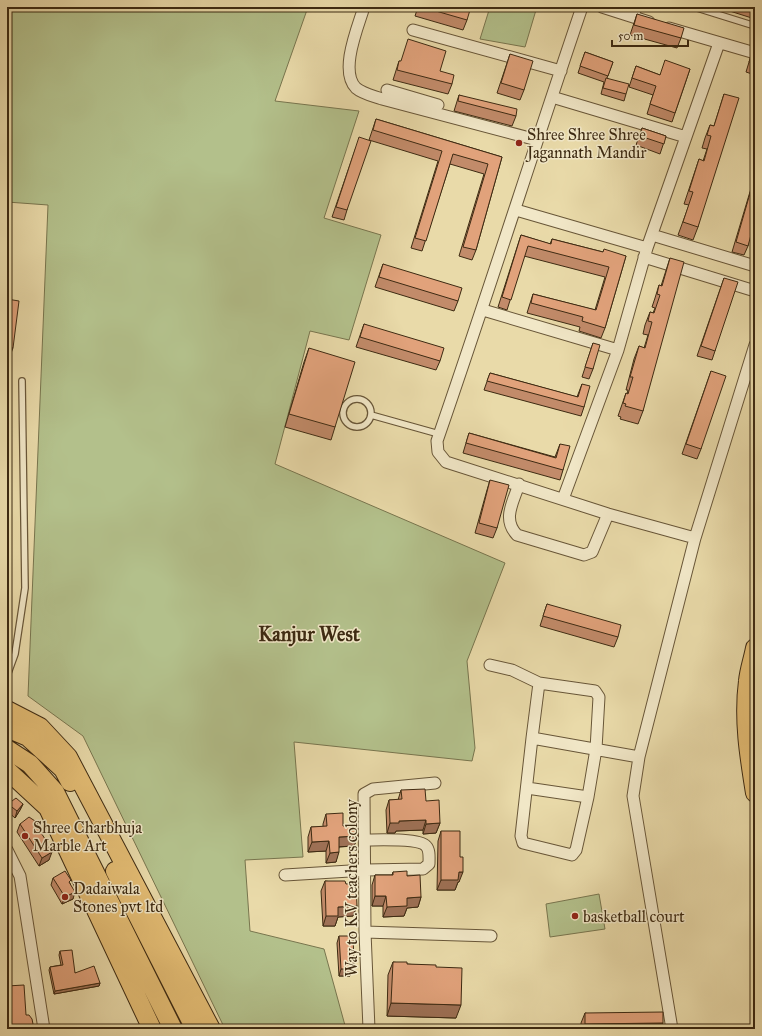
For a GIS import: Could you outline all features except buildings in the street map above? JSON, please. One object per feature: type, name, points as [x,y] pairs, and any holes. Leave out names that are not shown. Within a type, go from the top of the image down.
[{"type":"main road","points":[[755,648],[748,681],[746,716],[748,751],[755,793]]},
{"type":"main road","points":[[7,710],[40,727],[68,757],[211,1029]]},
{"type":"main road","points":[[7,728],[28,737],[63,769],[195,1029]]},
{"type":"main road","points":[[7,749],[30,764],[55,792],[173,1029]]},
{"type":"main road","points":[[7,770],[48,808],[152,1029]]},
{"type":"street","points":[[364,7],[349,60],[349,73],[352,83],[363,93],[401,99],[431,106],[537,140]]},
{"type":"street","points":[[582,7],[537,140],[483,310],[439,434],[437,441],[438,452],[446,462],[519,484],[608,514],[695,538]]},
{"type":"street","points":[[602,7],[637,12],[719,42],[755,53]]},
{"type":"street","points":[[413,30],[561,71]]},
{"type":"street","points":[[563,499],[618,350],[646,252],[719,42]]},
{"type":"street","points":[[387,90],[401,99]]},
{"type":"street","points":[[552,97],[686,137]]},
{"type":"street","points":[[516,210],[646,252],[755,291]]},
{"type":"street","points":[[652,235],[755,266]]},
{"type":"street","points":[[483,310],[618,350]]},
{"type":"street","points":[[672,1029],[633,796],[639,757],[695,538],[755,345]]},
{"type":"street","points":[[519,484],[508,520],[511,528],[517,535],[584,555],[592,552],[608,514]]},
{"type":"street","points":[[490,665],[512,670],[539,684],[595,691],[599,697],[596,749],[588,797],[576,850],[572,855],[523,843],[521,836],[539,684]]},
{"type":"street","points":[[532,738],[639,757]]},
{"type":"street","name":"Way to K.V teachers colony","points":[[369,1029],[365,932],[366,870],[364,794],[373,788],[435,784]]},
{"type":"street","points":[[527,788],[588,797]]},
{"type":"street","points":[[285,875],[366,870],[423,869],[429,864],[430,856],[428,848],[425,844],[416,841],[365,840]]},
{"type":"street","points":[[7,850],[20,876],[44,1029]]},
{"type":"street","points":[[365,932],[491,936]]},
{"type":"lane","points":[[694,7],[755,26]]},
{"type":"lane","points":[[7,676],[15,654],[25,588],[22,380]]},
{"type":"lane","points":[[360,399],[368,403],[371,415],[367,423],[362,426],[353,426],[345,420],[343,411],[347,402],[360,399]]},
{"type":"lane","points":[[371,415],[439,434]]},
{"type":"green space","points":[[7,7],[308,7],[275,101],[359,111],[324,218],[381,235],[349,340],[310,331],[275,464],[505,563],[467,661],[475,748],[472,761],[294,742],[303,857],[245,860],[250,931],[324,949],[346,1029],[225,1029],[83,736],[28,696],[48,205],[7,202]]},
{"type":"green space","points":[[490,7],[529,7],[536,10],[525,47],[480,39]]},
{"type":"green space","name":"basketball court","points":[[599,894],[605,929],[550,937],[546,904]]},
{"type":"place","name":"Shree Shree Shree Jagannath Mandir","points":[[519,143]]},
{"type":"place","name":"Shree Charbhuja Marble Art","points":[[25,836]]},
{"type":"place","name":"Dadaiwala Stones pvt ltd","points":[[65,897]]},
{"type":"place","name":"basketball court","points":[[575,916]]},
{"type":"district","name":"Kanjur West","points":[[309,634]]}]
